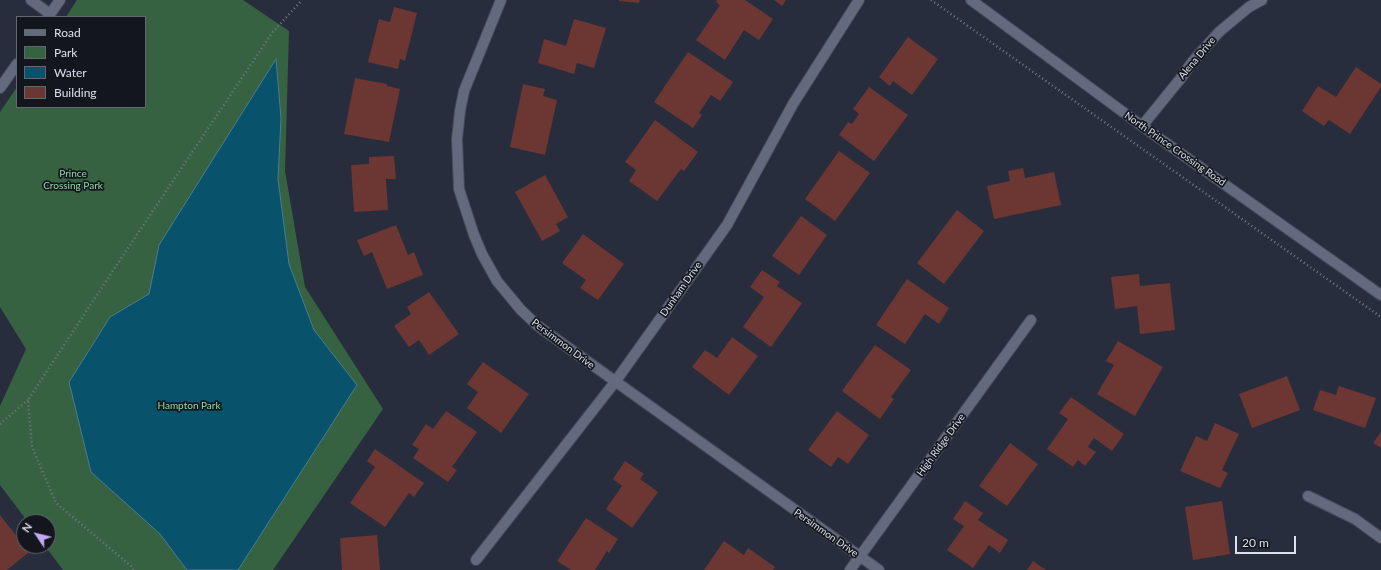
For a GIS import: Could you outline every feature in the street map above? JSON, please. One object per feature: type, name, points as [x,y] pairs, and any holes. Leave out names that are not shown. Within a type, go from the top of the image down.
[{"type":"street","points":[[30,0],[49,15],[60,0]]},
{"type":"street","name":"Persimmon Drive","points":[[501,0],[464,91],[457,138],[459,189],[474,235],[482,254],[497,280],[521,310],[538,326],[879,570]]},
{"type":"street","name":"Dunham Drive","points":[[476,560],[615,382],[727,225],[796,98],[859,0]]},
{"type":"street","name":"North Prince Crossing Road","points":[[971,0],[1142,126],[1381,295]]},
{"type":"street","name":"Alena Drive","points":[[1142,126],[1193,61],[1219,32],[1249,7],[1262,0]]},
{"type":"street","points":[[0,88],[16,65]]},
{"type":"street","name":"High Ridge Drive","points":[[850,570],[1031,320]]},
{"type":"street","points":[[1308,496],[1355,519],[1381,538]]},
{"type":"path","points":[[0,424],[28,400],[272,33],[302,0]]},
{"type":"path","points":[[931,0],[1381,317]]},
{"type":"path","points":[[28,400],[32,447],[56,503],[131,566],[133,570]]},
{"type":"green space","name":"Hampton Park","points":[[77,0],[243,0],[289,31],[285,171],[305,287],[383,409],[273,570],[63,570],[51,554],[56,554],[56,514],[22,514],[0,485],[0,406],[26,349],[0,307],[0,112],[16,88],[16,108],[146,108],[146,16],[67,16]]},
{"type":"water","name":"Hampton Park","points":[[276,59],[281,118],[278,179],[289,264],[314,330],[357,385],[238,570],[187,570],[160,534],[91,472],[69,382],[110,317],[149,294],[159,245]]},
{"type":"building","points":[[619,0],[640,0],[639,3]]},
{"type":"building","points":[[717,0],[745,0],[773,19],[759,40],[744,30],[725,60],[696,40],[720,5],[716,2]]},
{"type":"building","points":[[774,0],[786,0],[782,6]]},
{"type":"building","points":[[394,7],[417,13],[405,61],[400,59],[398,69],[368,62],[379,19],[390,22]]},
{"type":"building","points":[[574,19],[606,28],[594,68],[577,63],[574,74],[538,63],[544,39],[566,46]]},
{"type":"building","points":[[908,37],[938,59],[912,95],[893,81],[890,86],[879,77]]},
{"type":"building","points":[[688,52],[733,82],[720,101],[711,95],[699,113],[702,115],[693,128],[654,102]]},
{"type":"building","points":[[1356,67],[1381,84],[1381,87],[1350,134],[1329,120],[1324,126],[1302,111],[1318,86],[1336,97]]},
{"type":"building","points":[[355,78],[387,84],[387,86],[400,89],[389,142],[344,134]]},
{"type":"building","points":[[523,84],[545,89],[543,96],[557,100],[545,155],[510,147]]},
{"type":"building","points":[[869,87],[908,115],[874,161],[839,135],[848,122],[852,124],[859,114],[853,109]]},
{"type":"building","points":[[655,120],[698,152],[684,171],[681,169],[657,201],[629,181],[636,170],[625,162]]},
{"type":"building","points":[[839,151],[870,173],[835,221],[805,199]]},
{"type":"building","points":[[394,156],[396,179],[386,179],[388,210],[354,212],[351,165],[369,164],[369,157]]},
{"type":"building","points":[[1023,168],[1025,178],[1054,172],[1061,205],[994,219],[987,186],[1010,181],[1008,171]]},
{"type":"building","points":[[545,175],[568,217],[556,224],[560,231],[542,241],[515,192]]},
{"type":"building","points":[[957,210],[984,231],[944,284],[917,263]]},
{"type":"building","points":[[801,216],[827,235],[799,275],[772,256]]},
{"type":"building","points":[[396,225],[408,255],[414,252],[423,275],[387,289],[372,252],[364,256],[357,240]]},
{"type":"building","points":[[583,234],[624,264],[598,300],[580,288],[586,280],[562,263]]},
{"type":"building","points":[[762,270],[780,282],[777,286],[802,303],[771,347],[743,327],[764,297],[750,287]]},
{"type":"building","points":[[1139,274],[1140,286],[1170,283],[1175,330],[1140,334],[1137,306],[1115,309],[1111,277]]},
{"type":"building","points":[[907,279],[949,308],[939,324],[925,314],[905,344],[876,325]]},
{"type":"building","points":[[429,292],[459,334],[429,355],[419,340],[409,347],[394,326],[411,314],[407,307]]},
{"type":"building","points":[[732,337],[758,356],[729,395],[692,367],[705,350],[717,358]]},
{"type":"building","points":[[1118,341],[1163,367],[1135,416],[1097,394],[1114,365],[1106,361]]},
{"type":"building","points":[[875,345],[911,370],[891,397],[894,399],[880,419],[842,391]]},
{"type":"building","points":[[483,362],[529,394],[501,433],[467,408],[478,392],[467,384]]},
{"type":"building","points":[[1287,376],[1300,410],[1252,428],[1239,394]]},
{"type":"building","points":[[1339,386],[1376,398],[1365,428],[1313,410],[1320,390],[1336,395]]},
{"type":"building","points":[[1071,397],[1124,434],[1112,451],[1094,438],[1088,447],[1096,452],[1085,466],[1078,460],[1073,467],[1047,449],[1068,419],[1059,413]]},
{"type":"building","points":[[446,411],[477,432],[452,467],[457,470],[448,482],[413,458],[419,449],[412,445],[426,424],[433,429]]},
{"type":"building","points":[[837,411],[869,435],[848,464],[838,457],[831,467],[808,450]]},
{"type":"building","points":[[1215,423],[1239,434],[1222,470],[1228,473],[1220,488],[1180,471],[1196,436],[1207,441]]},
{"type":"building","points":[[1381,432],[1381,448],[1373,443]]},
{"type":"building","points":[[1010,443],[1038,464],[1007,506],[979,486]]},
{"type":"building","points":[[375,449],[424,483],[414,497],[409,493],[385,527],[350,503],[375,467],[367,461]]},
{"type":"building","points":[[625,461],[644,474],[640,479],[658,492],[632,528],[606,509],[622,486],[613,479]]},
{"type":"building","points":[[965,501],[983,513],[978,520],[1008,540],[1000,553],[989,545],[973,568],[947,550],[964,526],[953,519]]},
{"type":"building","points":[[1222,501],[1230,554],[1193,560],[1185,507]]},
{"type":"building","points":[[0,515],[16,535],[16,554],[27,554],[7,570],[0,570]]},
{"type":"building","points":[[586,518],[618,539],[609,553],[607,551],[595,570],[571,570],[557,561]]},
{"type":"building","points":[[377,535],[380,570],[342,570],[340,538]]},
{"type":"building","points":[[724,541],[744,555],[748,548],[775,567],[773,570],[704,570]]},
{"type":"building","points":[[1033,561],[1046,570],[1027,570]]},
{"type":"park label","name":"Prince Crossing Park","points":[[73,180]]}]
